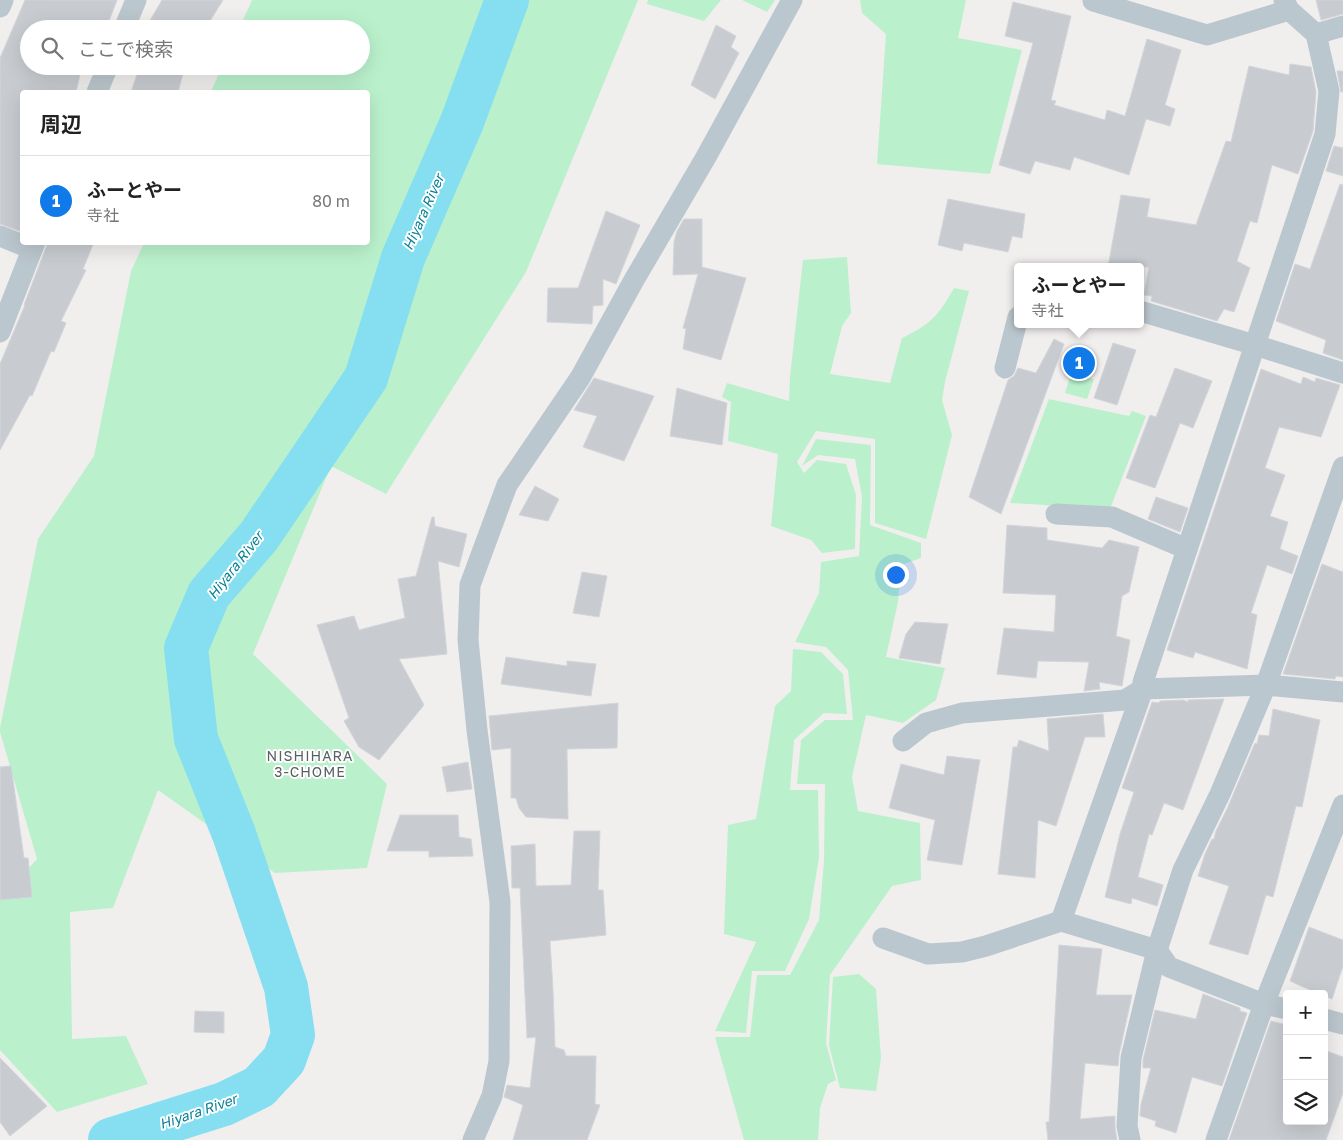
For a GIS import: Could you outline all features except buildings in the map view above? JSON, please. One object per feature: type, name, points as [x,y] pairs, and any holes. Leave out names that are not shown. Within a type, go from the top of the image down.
[{"type":"street","points":[[0,7],[3,0]]},
{"type":"street","points":[[128,20],[136,0]]},
{"type":"street","points":[[473,1140],[492,1096],[499,1061],[500,902],[477,730],[468,640],[470,585],[507,485],[580,378],[634,280],[706,157],[792,0]]},
{"type":"street","points":[[1061,921],[1143,690],[1144,682],[1325,134],[1329,91],[1316,34],[1287,5],[1207,35],[1093,1]]},
{"type":"street","points":[[1316,34],[1343,26]]},
{"type":"street","points":[[98,90],[104,75]]},
{"type":"street","points":[[0,236],[20,242]]},
{"type":"street","points":[[0,332],[34,246]]},
{"type":"street","points":[[1144,312],[1343,373]]},
{"type":"street","points":[[1005,368],[1015,328]]},
{"type":"street","points":[[1130,1140],[1127,1126],[1131,1058],[1157,950],[1183,870],[1220,794],[1266,685],[1343,467]]},
{"type":"street","points":[[1056,514],[1112,517],[1188,549]]},
{"type":"street","points":[[903,741],[926,723],[962,713],[1124,700],[1143,690],[1266,685],[1343,692]]},
{"type":"street","points":[[1216,1140],[1264,1004],[1343,805]]},
{"type":"street","points":[[883,938],[928,954],[962,952],[1061,921],[1157,950],[1170,967],[1264,1004],[1283,1009]]},
{"type":"street","points":[[1328,1020],[1343,1024]]},
{"type":"green space","points":[[252,0],[638,0],[526,272],[386,494],[331,466],[253,654],[387,784],[367,868],[275,873],[158,790],[113,908],[70,912],[72,1039],[126,1036],[148,1084],[57,1112],[0,1050],[0,900],[37,859],[0,728],[38,539],[94,456],[131,271],[143,245],[370,245],[370,90],[212,90],[218,75],[370,75],[370,20],[243,20]]},
{"type":"green space","points":[[648,0],[721,0],[704,21],[647,4]]},
{"type":"green space","points":[[742,0],[775,0],[767,12]]},
{"type":"green space","points":[[860,0],[966,0],[958,38],[1022,50],[990,174],[877,164],[886,34],[862,13]]},
{"type":"green space","points":[[847,257],[851,313],[842,326],[830,374],[890,383],[902,338],[933,318],[954,288],[969,291],[945,382],[942,400],[952,435],[926,539],[875,523],[875,439],[816,431],[797,462],[804,473],[817,460],[846,464],[856,495],[855,549],[822,553],[811,540],[771,526],[778,454],[728,441],[731,402],[722,397],[727,383],[789,401],[803,260]]},
{"type":"green space","points":[[1071,374],[1094,379],[1087,399],[1065,393]]},
{"type":"green space","points":[[1049,399],[1129,416],[1132,411],[1146,416],[1110,509],[1010,503]]},
{"type":"green space","points":[[816,439],[871,445],[870,525],[921,543],[921,558],[901,565],[898,602],[886,657],[945,668],[936,700],[903,723],[866,715],[852,777],[858,811],[920,823],[921,880],[892,886],[830,975],[826,1043],[836,1080],[828,1084],[820,1108],[818,1140],[744,1140],[715,1037],[750,1037],[757,975],[790,975],[819,920],[824,861],[825,784],[797,784],[801,740],[825,720],[853,720],[848,670],[826,647],[795,642],[819,593],[821,562],[859,556],[862,497],[855,459],[818,455],[802,466]]},
{"type":"green space","points":[[793,649],[821,652],[843,674],[847,714],[824,713],[794,740],[790,790],[818,790],[819,857],[809,919],[785,971],[752,971],[746,1033],[715,1031],[756,942],[724,934],[728,825],[756,819],[775,706],[791,691]]},
{"type":"green space","points":[[859,974],[876,989],[881,1058],[876,1091],[840,1088],[829,1045],[833,977]]},
{"type":"waterway","name":"Hiyara River","points":[[110,1140],[224,1104],[259,1087],[284,1060],[293,1035],[286,987],[234,834],[196,739],[186,648],[209,594],[259,536],[366,378],[403,258],[462,122],[507,0]]},
{"type":"place","name":"ふーとやー","points":[[1079,363]]},
{"type":"district","name":"NISHIHARA 3-CHOME","points":[[310,764]]}]
